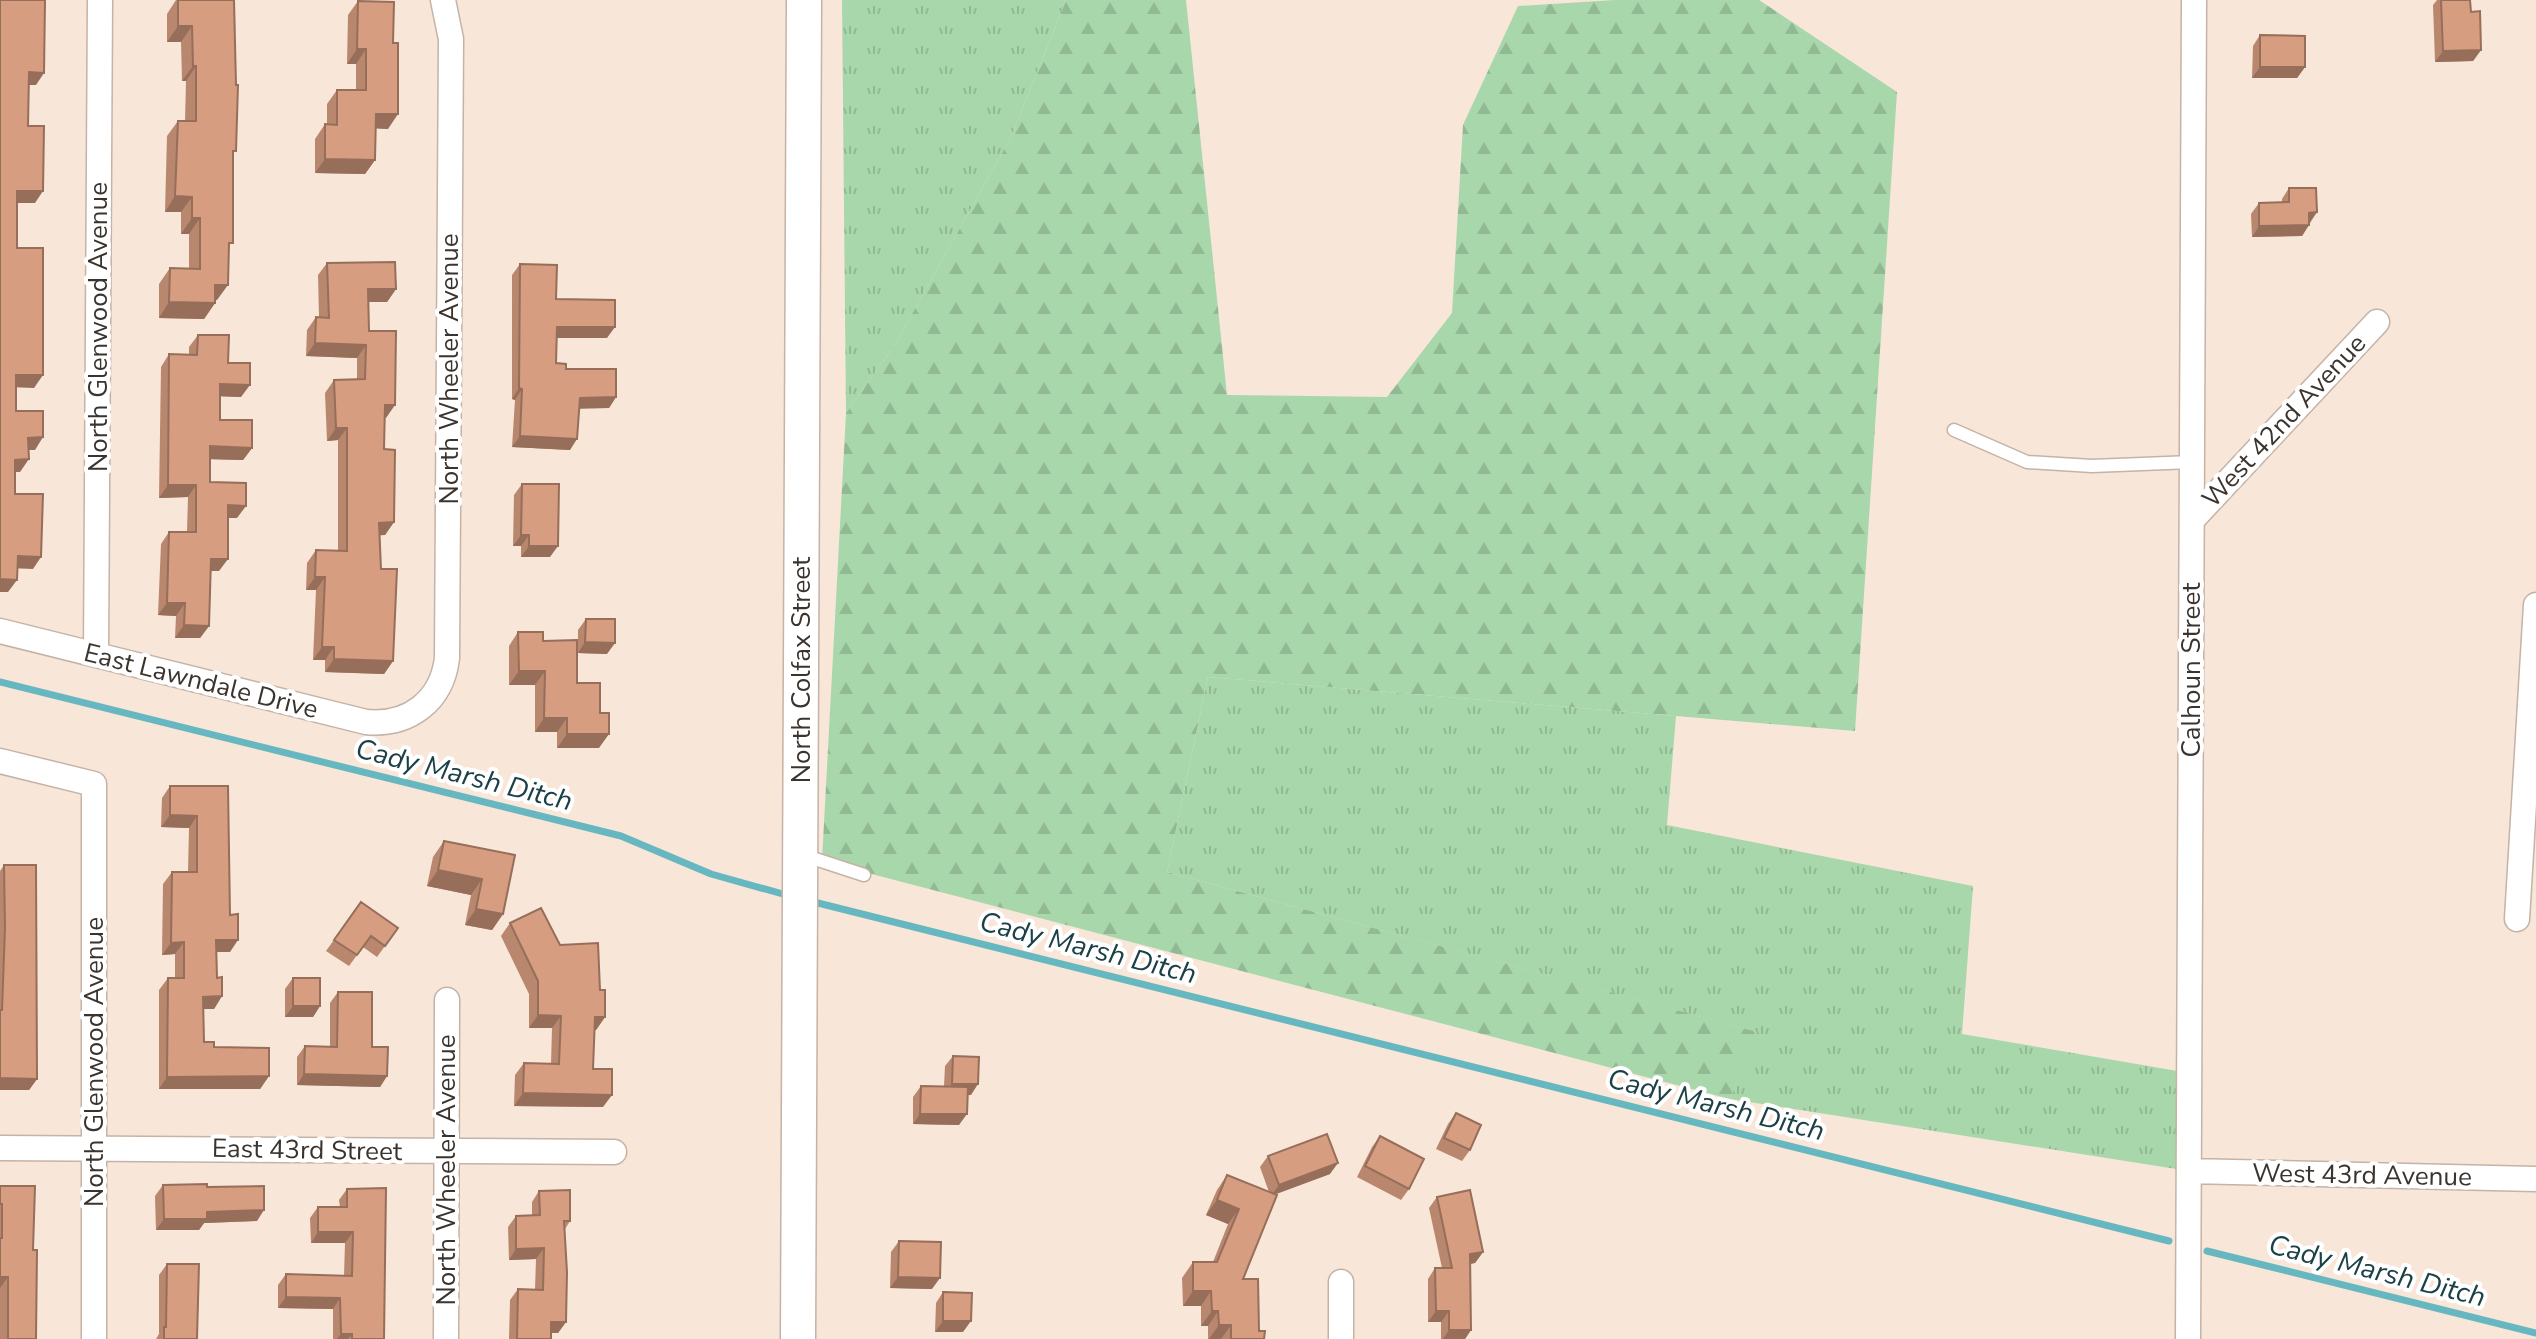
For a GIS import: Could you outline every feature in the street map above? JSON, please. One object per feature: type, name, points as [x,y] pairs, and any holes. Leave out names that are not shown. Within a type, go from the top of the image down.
[{"type":"street","name":"North Glenwood Avenue","points":[[96,655],[100,0]]},
{"type":"street","name":"North Wheeler Avenue","points":[[402,719],[416,713],[434,695],[441,684],[447,658],[451,39],[443,0]]},
{"type":"street","name":"North Colfax Street","points":[[798,1339],[800,935],[808,846],[804,0]]},
{"type":"street","name":"Calhoun Street","points":[[2188,1339],[2194,0]]},
{"type":"street","name":"West 42nd Avenue","points":[[2192,520],[2377,322]]},
{"type":"street","points":[[2517,919],[2536,605]]},
{"type":"street","name":"East Lawndale Drive","points":[[0,631],[366,722],[402,719]]},
{"type":"street","name":"North Glenwood Avenue","points":[[0,761],[94,784],[94,1339]]},
{"type":"street","name":"North Wheeler Avenue","points":[[446,1339],[447,1000]]},
{"type":"street","name":"East 43rd Street","points":[[0,1148],[614,1152]]},
{"type":"street","name":"West 43rd Avenue","points":[[2189,1171],[2536,1179]]},
{"type":"street","points":[[1341,1282],[1341,1339]]},
{"type":"lane","points":[[1954,430],[2027,462],[2092,466],[2192,462]]},
{"type":"lane","points":[[808,846],[864,875]]},
{"type":"green space","points":[[842,0],[1066,0],[1011,137],[894,346],[846,413]]},
{"type":"green space","points":[[1066,0],[1186,0],[1227,395],[1387,397],[1452,313],[1463,125],[1518,6],[1615,0],[1759,0],[1897,92],[1855,731],[1208,677],[1167,872],[1757,1032],[1730,1099],[822,861],[846,413],[894,346],[1011,137]]},
{"type":"green space","points":[[1208,677],[1676,716],[1667,825],[1973,886],[1962,1034],[2189,1073],[2189,1171],[1730,1099],[1756,1032],[1167,872]]},
{"type":"building","points":[[0,0],[45,0],[44,73],[29,72],[28,126],[44,126],[43,191],[17,191],[17,248],[43,248],[43,375],[16,375],[16,411],[43,411],[43,437],[28,438],[29,459],[15,460],[15,494],[43,494],[41,557],[18,556],[17,580],[0,579]]},
{"type":"building","points":[[178,0],[234,0],[238,85],[236,151],[233,151],[233,243],[229,243],[228,285],[215,285],[215,303],[169,302],[170,268],[200,269],[200,218],[192,218],[192,197],[175,196],[178,121],[196,121],[192,26],[178,26]]},
{"type":"building","points":[[2441,0],[2470,0],[2471,12],[2480,11],[2481,50],[2443,51]]},
{"type":"building","points":[[358,1],[394,2],[393,43],[398,43],[398,114],[376,114],[375,160],[325,159],[325,124],[337,125],[337,90],[366,90],[366,49],[357,49]]},
{"type":"building","points":[[2260,35],[2305,36],[2305,67],[2260,67]]},
{"type":"building","points":[[2289,188],[2316,188],[2317,212],[2309,213],[2309,225],[2259,226],[2259,203],[2289,202]]},
{"type":"building","points":[[395,262],[396,289],[368,289],[369,331],[396,331],[395,405],[385,405],[384,449],[395,450],[394,522],[379,523],[381,569],[397,569],[393,661],[334,659],[334,647],[322,647],[325,577],[315,577],[316,550],[347,551],[347,428],[336,428],[334,380],[365,379],[366,345],[315,343],[316,317],[329,318],[327,263]]},
{"type":"building","points":[[520,264],[557,265],[556,299],[615,300],[615,327],[557,327],[556,363],[566,364],[566,369],[616,369],[616,397],[580,398],[577,439],[520,436]]},
{"type":"building","points":[[198,335],[229,335],[228,363],[250,363],[250,385],[220,384],[220,420],[252,420],[252,448],[210,446],[210,482],[246,483],[246,506],[228,505],[228,559],[211,559],[209,626],[184,625],[185,603],[167,603],[169,532],[196,532],[196,485],[168,485],[169,354],[197,355]]},
{"type":"building","points":[[522,484],[559,484],[558,546],[529,546],[529,535],[521,535]]},
{"type":"building","points":[[586,619],[615,619],[615,643],[585,642]]},
{"type":"building","points":[[518,632],[543,632],[543,641],[577,640],[577,683],[600,683],[600,713],[609,713],[609,734],[567,734],[567,718],[544,718],[545,671],[519,671]]},
{"type":"building","points":[[170,786],[228,786],[230,915],[238,914],[238,940],[216,940],[217,978],[222,977],[222,996],[203,997],[204,1042],[214,1042],[214,1047],[269,1048],[269,1076],[167,1077],[168,978],[184,978],[184,942],[171,943],[172,872],[197,872],[197,816],[170,815]]},
{"type":"building","points":[[444,841],[515,855],[503,914],[476,909],[482,879],[438,870]]},
{"type":"building","points":[[4,865],[36,865],[37,1079],[0,1078]]},
{"type":"building","points":[[361,902],[398,928],[385,946],[371,936],[357,955],[334,940]]},
{"type":"building","points":[[541,908],[560,945],[598,943],[600,990],[605,990],[605,1017],[595,1017],[593,1069],[612,1069],[612,1095],[523,1093],[524,1063],[559,1064],[561,1016],[538,1015],[538,981],[510,923]]},
{"type":"building","points":[[293,978],[320,978],[320,1006],[293,1006]]},
{"type":"building","points":[[338,992],[372,992],[372,1047],[388,1047],[387,1076],[304,1074],[305,1046],[337,1047]]},
{"type":"building","points":[[953,1056],[979,1057],[978,1084],[952,1084]]},
{"type":"building","points":[[921,1086],[968,1087],[967,1114],[920,1114]]},
{"type":"building","points":[[1456,1113],[1481,1125],[1470,1150],[1444,1138]]},
{"type":"building","points":[[1327,1134],[1338,1163],[1279,1185],[1268,1156]]},
{"type":"building","points":[[1380,1136],[1424,1159],[1409,1189],[1365,1166]]},
{"type":"building","points":[[1227,1175],[1277,1195],[1243,1279],[1258,1279],[1259,1331],[1265,1331],[1264,1339],[1231,1339],[1231,1325],[1219,1325],[1218,1311],[1212,1311],[1211,1291],[1193,1291],[1193,1262],[1217,1262],[1239,1209],[1217,1200]]},
{"type":"building","points":[[207,1184],[207,1187],[264,1186],[264,1210],[207,1212],[207,1219],[164,1219],[163,1185]]},
{"type":"building","points":[[0,1186],[35,1186],[33,1250],[37,1250],[36,1339],[8,1339],[8,1277],[0,1277]]},
{"type":"building","points":[[386,1188],[384,1339],[352,1339],[352,1334],[341,1334],[340,1298],[286,1297],[286,1274],[352,1276],[353,1232],[318,1232],[318,1207],[347,1207],[347,1189]]},
{"type":"building","points":[[570,1190],[570,1221],[564,1221],[566,1322],[551,1322],[551,1339],[517,1339],[518,1289],[543,1290],[544,1248],[516,1249],[516,1216],[540,1215],[539,1191]]},
{"type":"building","points":[[1470,1190],[1483,1252],[1470,1254],[1471,1330],[1449,1330],[1449,1311],[1436,1311],[1435,1268],[1452,1268],[1437,1197]]},
{"type":"building","points":[[899,1241],[941,1242],[940,1278],[898,1277]]},
{"type":"building","points":[[167,1264],[199,1264],[197,1339],[164,1339]]},
{"type":"building","points":[[943,1292],[972,1293],[971,1321],[943,1321]]},
{"type":"waterway","name":"Cady Marsh Ditch","points":[[0,682],[621,836],[711,874],[790,896]]},
{"type":"waterway","name":"Cady Marsh Ditch","points":[[810,901],[2169,1241]]},
{"type":"waterway","name":"Cady Marsh Ditch","points":[[2207,1251],[2536,1333]]}]
